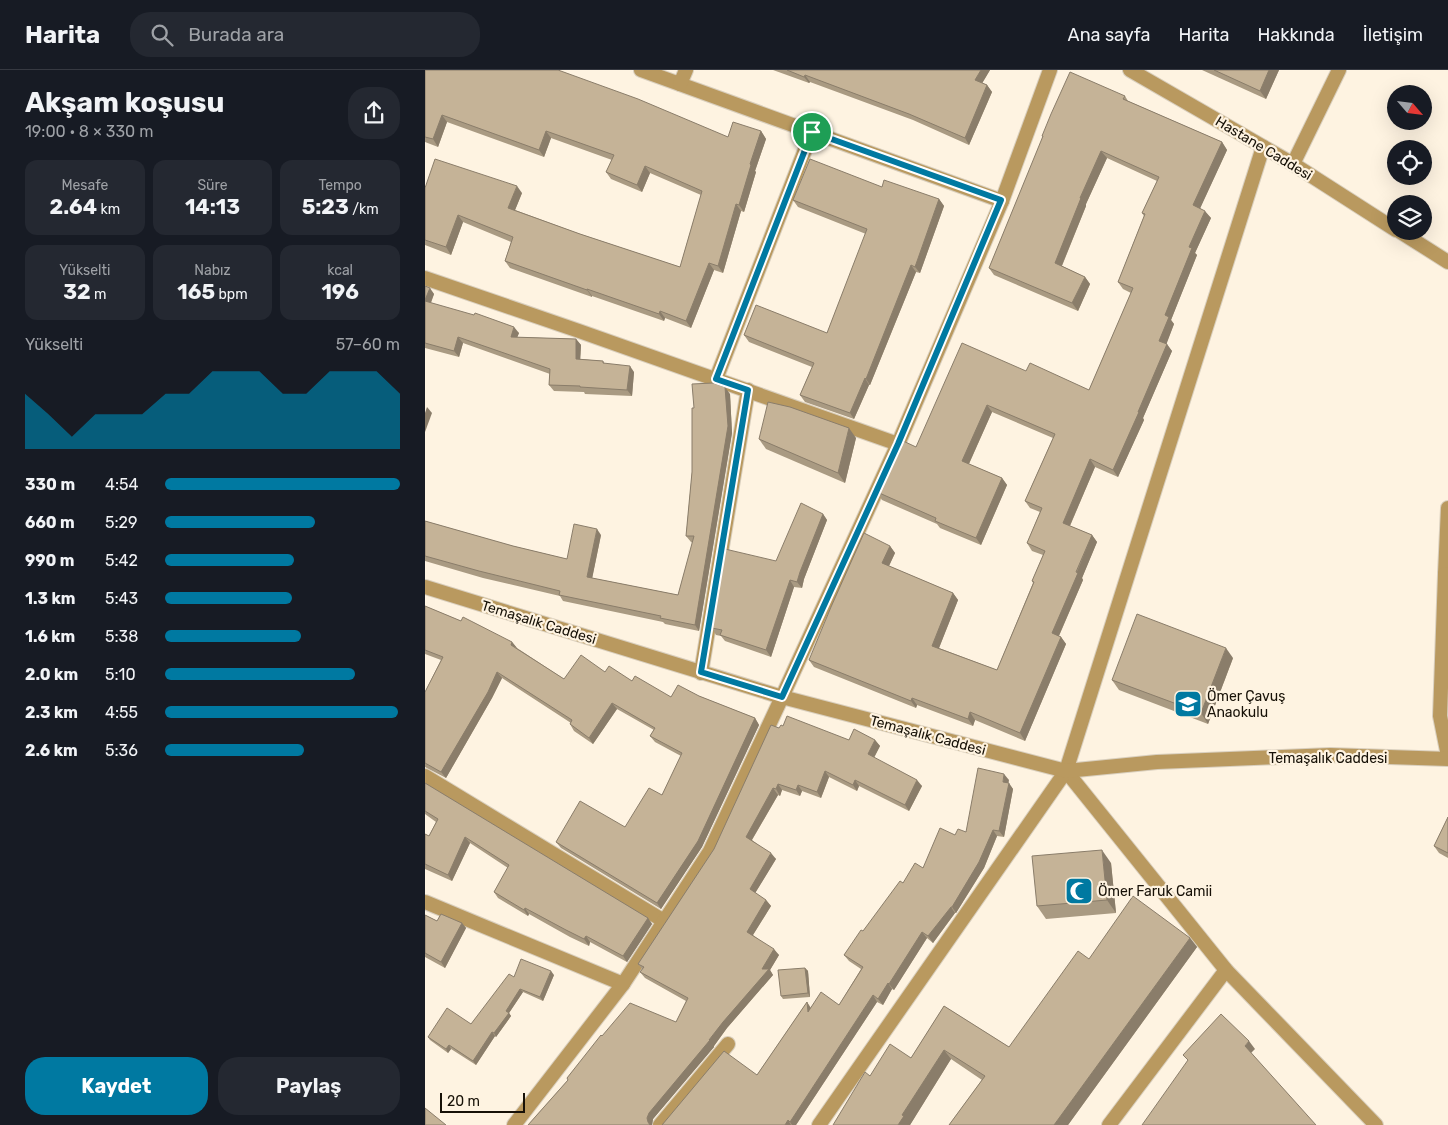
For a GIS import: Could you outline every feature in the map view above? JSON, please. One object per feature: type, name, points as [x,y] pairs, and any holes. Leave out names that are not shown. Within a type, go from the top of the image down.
[{"type":"street","points":[[641,70],[1001,200]]},
{"type":"street","points":[[680,84],[686,70]]},
{"type":"street","points":[[515,1125],[623,984],[710,851],[898,444],[1001,200],[1050,70]]},
{"type":"street","name":"Hastane Caddesi","points":[[1130,70],[1293,164],[1387,224]]},
{"type":"street","points":[[1293,164],[1339,70]]},
{"type":"street","points":[[716,379],[812,132]]},
{"type":"street","points":[[819,1125],[1066,771],[1263,147]]},
{"type":"street","name":"Hastane Caddesi","points":[[1413,240],[1448,262]]},
{"type":"street","points":[[425,278],[898,444]]},
{"type":"street","points":[[701,672],[748,390]]},
{"type":"street","points":[[1448,508],[1440,716],[1448,758]]},
{"type":"street","name":"Temaşalık Caddesi","points":[[425,587],[782,697],[1066,771],[1157,762],[1330,755],[1448,758]]},
{"type":"street","points":[[1066,771],[1226,970],[1375,1125]]},
{"type":"street","points":[[425,776],[664,921]]},
{"type":"street","points":[[425,902],[623,984]]},
{"type":"street","points":[[1109,1125],[1226,970]]},
{"type":"street","points":[[660,1125],[728,1044]]},
{"type":"building","points":[[425,70],[558,70],[638,99],[728,137],[733,122],[761,131],[739,205],[736,204],[718,266],[709,263],[686,321],[660,311],[659,314],[505,261],[513,237],[458,215],[446,247],[425,240],[425,188],[435,159],[517,186],[508,208],[680,267],[702,191],[645,166],[637,185],[606,172],[614,155],[546,131],[539,150],[442,115],[433,139],[425,137]]},
{"type":"building","points":[[787,70],[981,70],[975,80],[987,85],[965,138],[909,114]]},
{"type":"building","points":[[1214,70],[1269,70],[1260,91]]},
{"type":"building","points":[[1070,72],[1125,96],[1123,99],[1222,142],[1193,205],[1205,211],[1189,247],[1192,248],[1165,315],[1169,317],[1159,341],[1167,344],[1139,412],[1113,470],[1090,459],[1063,523],[1092,535],[1052,633],[1061,637],[1020,733],[970,712],[968,719],[912,698],[911,701],[809,660],[864,533],[890,546],[882,563],[953,593],[932,646],[997,670],[1045,551],[1027,543],[1042,508],[1025,501],[1055,434],[987,405],[962,461],[1002,478],[976,538],[935,521],[936,518],[877,492],[901,440],[916,447],[962,343],[1026,371],[1030,363],[1089,390],[1133,288],[1118,282],[1145,214],[1142,213],[1159,177],[1101,151],[1080,198],[1055,263],[1085,277],[1072,303],[989,268],[1051,114]]},
{"type":"building","points":[[810,159],[882,187],[884,180],[939,199],[915,267],[911,265],[866,379],[850,413],[800,395],[814,363],[744,335],[756,305],[827,333],[867,229],[793,200]]},
{"type":"building","points":[[425,286],[430,288],[425,300]]},
{"type":"building","points":[[425,301],[474,315],[475,313],[514,327],[511,337],[576,339],[576,359],[630,366],[627,390],[549,385],[550,369],[458,337],[454,351],[425,343]]},
{"type":"building","points":[[713,383],[725,387],[728,426],[695,625],[559,595],[560,591],[425,556],[425,521],[567,559],[574,524],[597,529],[587,577],[678,595],[694,536],[686,536],[692,472],[692,408],[694,408],[692,384]]},
{"type":"building","points":[[768,402],[790,407],[849,428],[838,473],[759,439]]},
{"type":"building","points":[[801,503],[823,514],[797,582],[790,580],[766,650],[720,635],[722,630],[712,628],[725,549],[776,561]]},
{"type":"building","points":[[425,606],[461,621],[463,617],[512,642],[511,645],[564,679],[581,655],[605,672],[609,666],[632,681],[635,676],[671,697],[678,685],[699,696],[755,718],[698,841],[657,903],[556,842],[580,801],[625,827],[649,788],[662,795],[682,753],[650,736],[655,728],[612,703],[589,738],[570,724],[572,720],[497,672],[488,692],[441,772],[425,763],[425,692],[443,657],[425,650]]},
{"type":"building","points":[[1137,614],[1226,648],[1201,713],[1112,680]]},
{"type":"building","points":[[787,716],[849,740],[854,729],[875,740],[868,754],[917,780],[905,805],[855,780],[853,785],[825,771],[817,792],[798,785],[796,790],[778,784],[776,789],[773,788],[746,837],[771,853],[750,889],[766,900],[747,932],[774,949],[762,969],[769,969],[649,1113],[647,1118],[650,1125],[528,1125],[568,1080],[567,1078],[601,1035],[630,1003],[676,1022],[688,998],[640,972],[644,967],[638,964],[714,849],[771,725],[779,728],[781,725],[783,726]]},
{"type":"building","points":[[978,768],[1004,774],[1003,782],[1009,783],[999,831],[993,830],[979,862],[952,907],[928,936],[922,932],[878,999],[873,995],[790,1122],[788,1120],[785,1125],[662,1125],[724,1051],[757,1075],[807,1002],[808,1012],[821,992],[839,1005],[863,967],[844,955],[861,930],[863,931],[900,881],[903,883],[915,863],[923,868],[940,828],[955,835],[958,829],[966,832]]},
{"type":"building","points":[[425,783],[648,918],[623,956],[586,936],[584,939],[525,908],[524,910],[494,892],[509,865],[465,837],[448,875],[425,864],[425,834],[429,836],[438,819],[425,811]]},
{"type":"building","points":[[1448,817],[1448,853],[1434,846]]},
{"type":"building","name":"Ömer Faruk Camii","points":[[1102,850],[1107,900],[1037,906],[1032,856]]},
{"type":"building","points":[[1133,896],[1190,938],[1054,1125],[949,1125],[985,1076],[944,1050],[902,1115],[904,1116],[898,1125],[833,1125],[865,1072],[870,1076],[890,1044],[911,1058],[944,1006],[1009,1047],[1078,951],[1089,959]]},
{"type":"building","points":[[441,914],[462,923],[441,962],[425,953],[425,915],[437,921]]},
{"type":"building","points":[[521,959],[551,971],[540,997],[520,989],[506,1011],[509,1013],[494,1033],[492,1032],[473,1061],[449,1045],[446,1049],[428,1037],[447,1008],[471,1024],[509,974],[514,977]]},
{"type":"building","points":[[805,968],[808,993],[781,996],[778,970]]},
{"type":"building","points":[[1221,1014],[1249,1041],[1245,1046],[1316,1125],[1142,1125],[1188,1060],[1183,1055]]},
{"type":"building","points":[[425,1108],[446,1125],[425,1125]]},
{"type":"place","name":"Ömer Çavuş Anaokulu","points":[[1188,704]]},
{"type":"place","name":"Ömer Faruk Camii","points":[[1079,891]]},
{"type":"route","points":[[812,132],[1001,200],[898,444],[782,697],[701,672],[748,390],[716,379],[812,132]]}]
